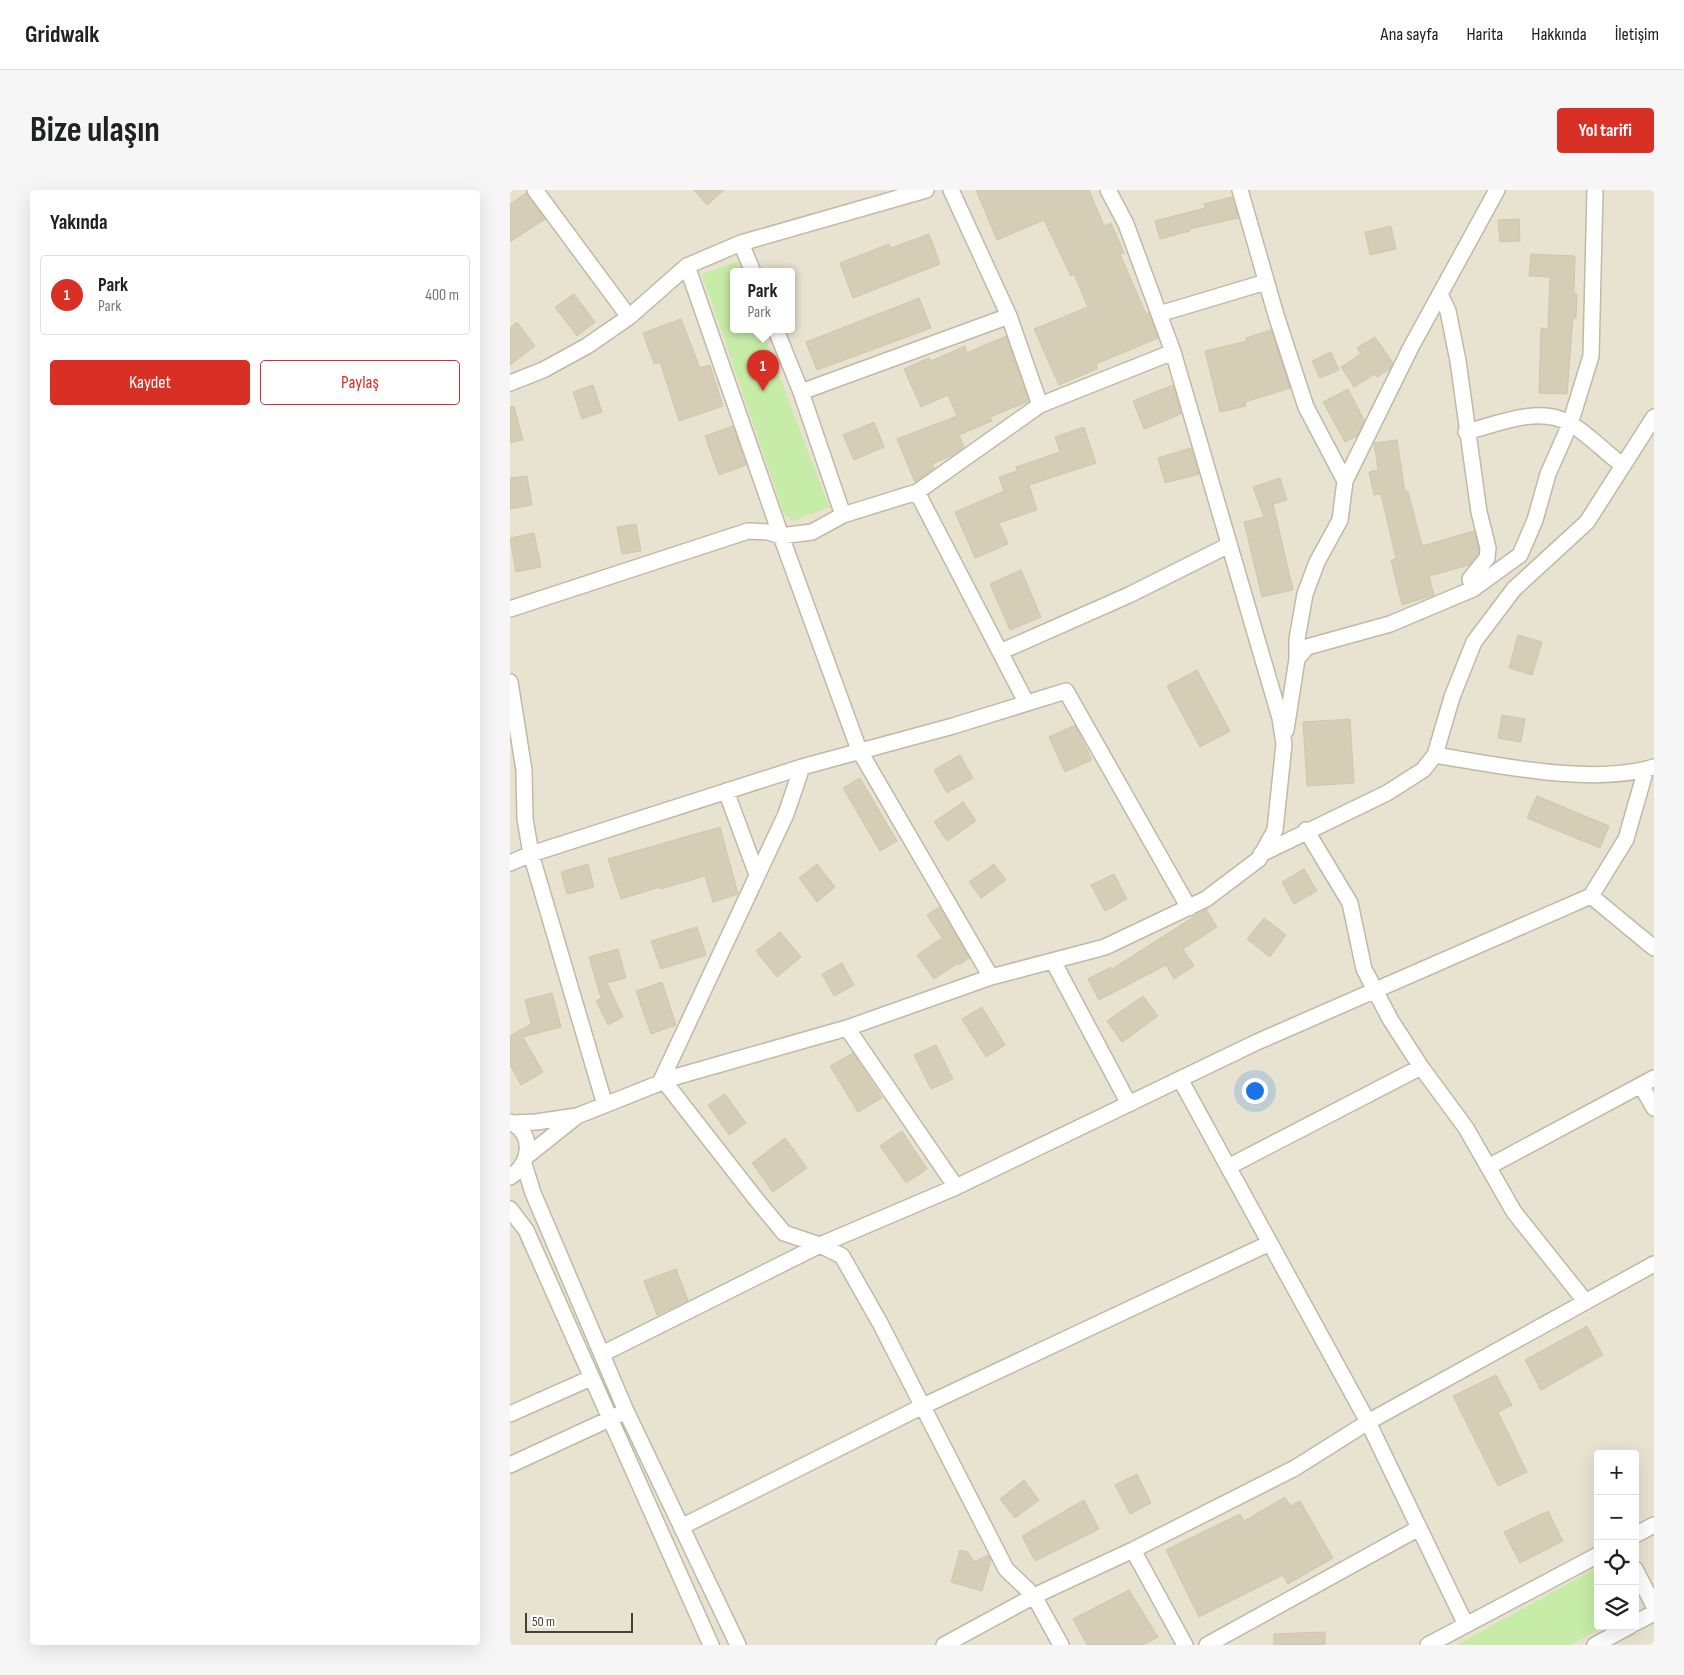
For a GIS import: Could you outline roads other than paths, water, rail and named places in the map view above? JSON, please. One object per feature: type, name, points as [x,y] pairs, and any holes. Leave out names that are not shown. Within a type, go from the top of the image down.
[{"type":"street","points":[[535,190],[630,317]]},
{"type":"street","points":[[510,384],[561,360],[630,317],[687,266],[741,243],[926,190]]},
{"type":"street","points":[[951,190],[1009,316],[1040,405]]},
{"type":"street","points":[[1108,190],[1126,224],[1173,352],[1280,718],[1284,744]]},
{"type":"street","points":[[1240,190],[1266,282],[1306,407],[1345,481]]},
{"type":"street","points":[[1261,854],[1275,830],[1284,744],[1298,659],[1297,639],[1305,594],[1317,562],[1340,520],[1345,481],[1411,346],[1497,190]]},
{"type":"street","points":[[1298,659],[1307,647],[1390,624],[1473,589],[1520,555],[1536,520],[1548,474],[1570,424],[1590,356],[1595,190]]},
{"type":"street","points":[[741,243],[751,268]]},
{"type":"street","points":[[687,266],[781,536],[859,750],[991,977]]},
{"type":"street","points":[[1159,314],[1266,282]]},
{"type":"street","points":[[1440,294],[1448,311],[1458,361],[1478,512],[1488,548],[1487,558],[1470,579],[1473,589]]},
{"type":"street","points":[[801,392],[1009,316]]},
{"type":"street","points":[[777,333],[801,392],[843,515]]},
{"type":"street","points":[[510,609],[748,531],[768,532],[781,536],[812,532],[843,515],[917,492],[1040,405],[1173,352]]},
{"type":"street","points":[[1466,432],[1537,416],[1553,417],[1570,424],[1622,465]]},
{"type":"street","points":[[511,1123],[536,1122],[578,1116],[662,1082],[847,1028],[991,977],[1105,947],[1206,899],[1261,854],[1306,830],[1387,793],[1423,770],[1435,755],[1452,697],[1474,642],[1514,589],[1587,522],[1654,418]]},
{"type":"street","points":[[917,492],[1026,702]]},
{"type":"street","points":[[1000,652],[1129,595],[1230,545]]},
{"type":"street","points":[[510,682],[524,770],[525,819],[532,854],[606,1104]]},
{"type":"street","points":[[510,863],[532,854],[802,767],[953,726],[1066,691],[1189,908]]},
{"type":"street","points":[[1435,755],[1506,767],[1590,774],[1635,773],[1650,768]]},
{"type":"street","points":[[662,1082],[786,814],[802,767]]},
{"type":"street","points":[[602,1354],[820,1245],[956,1187],[1257,1042],[1591,896],[1626,838],[1650,768]]},
{"type":"street","points":[[510,776],[524,770]]},
{"type":"street","points":[[726,791],[757,875]]},
{"type":"street","points":[[1306,830],[1350,904],[1364,969],[1390,1020],[1420,1067],[1466,1128],[1514,1212],[1585,1301]]},
{"type":"street","points":[[1591,896],[1654,948]]},
{"type":"street","points":[[1053,960],[1129,1104]]},
{"type":"street","points":[[847,1028],[956,1187]]},
{"type":"street","points":[[1228,1167],[1420,1067]]},
{"type":"street","points":[[1180,1079],[1368,1422],[1466,1625]]},
{"type":"street","points":[[1488,1167],[1648,1081],[1654,1108]]},
{"type":"street","points":[[662,1082],[784,1232],[820,1245],[842,1256],[880,1323],[921,1408],[1006,1570],[1034,1596],[1062,1645]]},
{"type":"street","points":[[510,1177],[526,1160],[578,1116]]},
{"type":"street","points":[[511,1123],[525,1137],[526,1160],[533,1194],[626,1411],[738,1645]]},
{"type":"street","points":[[510,1209],[526,1230],[609,1420],[711,1645]]},
{"type":"street","points":[[681,1527],[921,1408],[1270,1243]]},
{"type":"street","points":[[944,1645],[1034,1596],[1133,1550],[1295,1468],[1368,1422],[1654,1264]]},
{"type":"street","points":[[510,1414],[591,1378]]},
{"type":"street","points":[[510,1465],[626,1411]]},
{"type":"street","points":[[1639,1533],[1654,1525]]},
{"type":"street","points":[[1207,1645],[1419,1528]]},
{"type":"street","points":[[1133,1550],[1185,1645]]},
{"type":"street","points":[[1428,1645],[1594,1558]]},
{"type":"street","points":[[1639,1576],[1654,1606]]},
{"type":"street","points":[[1639,1621],[1654,1613]]},
{"type":"street","points":[[1595,1645],[1623,1630]]},
{"type":"place","name":"Park","points":[[763,391]]}]
